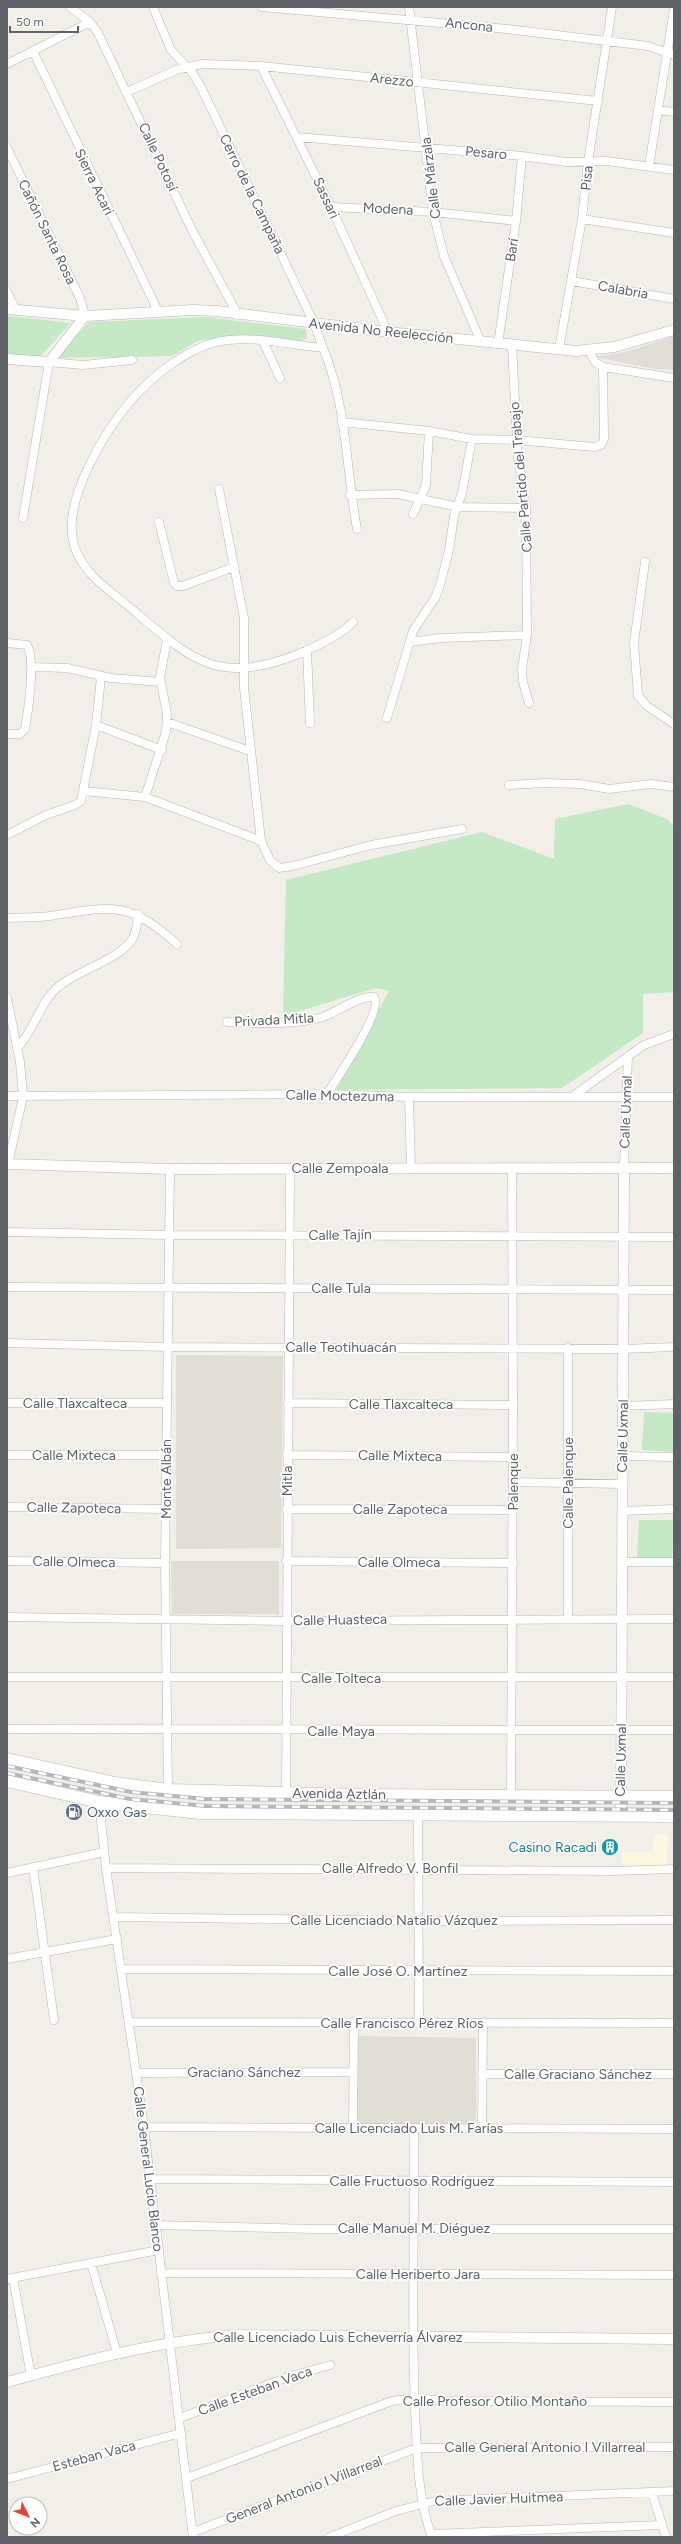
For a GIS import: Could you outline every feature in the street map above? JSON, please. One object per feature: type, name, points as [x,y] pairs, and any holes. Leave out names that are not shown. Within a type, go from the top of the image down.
[{"type":"main road","name":"Avenida Aztlán","points":[[7,1759],[115,1783],[168,1790],[511,1797],[674,1797]]},
{"type":"main road","name":"Avenida Aztlán","points":[[7,1781],[99,1802],[200,1813],[674,1816]]},
{"type":"street","name":"Calle Potosí","points":[[70,7],[90,22],[98,33],[192,230],[238,314]]},
{"type":"street","name":"Cerro de la Campaña","points":[[153,7],[171,50],[200,86],[314,324],[333,375],[342,422],[350,496],[358,529]]},
{"type":"street","name":"Ancona","points":[[262,7],[411,19],[648,46],[671,54]]},
{"type":"street","name":"Calle Márzala","points":[[409,7],[427,148],[433,212],[444,256],[481,342]]},
{"type":"street","name":"Pisa","points":[[559,350],[582,219],[588,162],[612,7]]},
{"type":"street","points":[[649,166],[658,110],[671,54],[674,10]]},
{"type":"street","points":[[7,64],[90,22]]},
{"type":"street","name":"Sierra Acari","points":[[33,51],[158,311]]},
{"type":"street","name":"Arezzo","points":[[127,92],[186,67],[202,64],[261,66],[598,101]]},
{"type":"street","name":"Sassari","points":[[261,66],[331,206],[388,332]]},
{"type":"street","points":[[658,110],[674,112]]},
{"type":"street","name":"Pesaro","points":[[297,138],[522,156],[566,162],[607,161],[674,170]]},
{"type":"street","name":"Cañón Santa Rosa","points":[[7,148],[80,298],[85,316]]},
{"type":"street","name":"Barí","points":[[498,344],[516,221],[522,156]]},
{"type":"street","name":"Modena","points":[[331,206],[433,212],[516,221]]},
{"type":"street","points":[[582,219],[674,233]]},
{"type":"street","name":"Calabria","points":[[572,281],[674,298]]},
{"type":"street","points":[[7,292],[11,310]]},
{"type":"street","name":"Avenida No Reelección","points":[[11,310],[85,316],[193,310],[512,346],[589,351],[629,344],[674,330]]},
{"type":"street","points":[[23,518],[49,362],[85,316]]},
{"type":"street","points":[[323,348],[234,339],[216,342],[190,354],[163,370],[134,397],[122,412],[89,466],[75,498],[72,515],[72,536],[75,548],[85,566],[97,581],[167,640],[207,663],[227,668],[243,669],[270,664],[307,650],[353,622]]},
{"type":"street","points":[[263,341],[280,378]]},
{"type":"street","name":"Calle Partido del Trabajo","points":[[512,346],[517,440],[526,508],[527,635],[522,669],[523,682],[529,703]]},
{"type":"street","points":[[589,351],[595,362],[603,367],[674,378]]},
{"type":"street","points":[[7,359],[83,365],[132,360]]},
{"type":"street","points":[[342,422],[429,432],[472,439],[517,440],[594,447],[600,445],[604,439],[603,367]]},
{"type":"street","points":[[413,514],[426,485],[429,466],[429,432]]},
{"type":"street","points":[[388,718],[413,631],[435,598],[440,585],[472,439]]},
{"type":"street","points":[[218,489],[244,618],[243,669],[250,751],[261,841],[272,864],[285,868],[371,845],[462,829]]},
{"type":"street","points":[[350,496],[388,493],[421,498],[458,507],[526,508]]},
{"type":"street","points":[[159,522],[174,583],[177,586],[183,586],[234,567]]},
{"type":"street","points":[[645,562],[634,643],[638,696],[647,706],[674,724]]},
{"type":"street","points":[[410,642],[441,638],[527,635]]},
{"type":"street","points":[[145,797],[162,750],[167,722],[160,682],[167,640]]},
{"type":"street","points":[[7,643],[27,645],[30,652],[31,667],[26,723],[22,734],[7,734]]},
{"type":"street","points":[[307,650],[310,723]]},
{"type":"street","points":[[31,667],[72,669],[101,676],[160,682]]},
{"type":"street","points":[[7,835],[46,815],[77,804],[81,801],[96,725],[101,676]]},
{"type":"street","points":[[167,722],[250,751]]},
{"type":"street","points":[[96,725],[162,750]]},
{"type":"street","points":[[509,785],[553,783],[585,785],[601,788],[651,784],[674,787]]},
{"type":"street","points":[[83,791],[145,797],[261,841]]},
{"type":"street","points":[[7,918],[35,918],[106,907],[138,914],[176,944]]},
{"type":"street","points":[[17,1048],[29,1034],[44,1004],[58,987],[121,950],[131,941],[135,932],[138,914]]},
{"type":"street","name":"Privada Mitla","points":[[227,1022],[267,1023],[311,1020],[333,1013],[364,998],[374,997],[376,1006],[368,1026],[327,1094]]},
{"type":"street","points":[[7,998],[17,1048],[23,1097],[7,1166]]},
{"type":"street","points":[[573,1096],[628,1056],[656,1039],[674,1034]]},
{"type":"street","name":"Calle Uxmal","points":[[621,1815],[621,1618],[624,1406],[623,1236],[628,1056]]},
{"type":"street","name":"Calle Moctezuma","points":[[7,1096],[327,1094],[409,1097],[674,1097]]},
{"type":"street","points":[[409,1097],[411,1168]]},
{"type":"street","name":"Calle Zempoala","points":[[7,1166],[290,1169],[674,1168]]},
{"type":"street","name":"Monte Albán","points":[[168,1790],[166,1730],[167,1620],[165,1563],[170,1168]]},
{"type":"street","name":"Palenque","points":[[511,1797],[510,1677],[513,1563],[512,1168]]},
{"type":"street","name":"Mitla","points":[[286,1793],[286,1561],[290,1169]]},
{"type":"street","name":"Calle Tajín","points":[[7,1232],[289,1236],[674,1237]]},
{"type":"street","name":"Calle Tula","points":[[7,1287],[512,1288],[674,1290]]},
{"type":"street","name":"Calle Teotihuacán","points":[[7,1343],[168,1347],[513,1347],[623,1349],[674,1347]]},
{"type":"street","name":"Calle Palenque","points":[[568,1348],[568,1618]]},
{"type":"street","name":"Calle Tlaxcalteca","points":[[7,1402],[166,1403]]},
{"type":"street","name":"Calle Tlaxcalteca","points":[[288,1403],[513,1405]]},
{"type":"street","points":[[624,1406],[674,1404]]},
{"type":"street","name":"Calle Mixteca","points":[[7,1455],[166,1455]]},
{"type":"street","name":"Calle Mixteca","points":[[287,1455],[512,1457]]},
{"type":"street","points":[[623,1456],[674,1456]]},
{"type":"street","points":[[513,1482],[622,1484]]},
{"type":"street","name":"Calle Zapoteca","points":[[7,1507],[166,1509]]},
{"type":"street","name":"Calle Zapoteca","points":[[287,1509],[512,1510]]},
{"type":"street","points":[[622,1511],[674,1509]]},
{"type":"street","name":"Calle Olmeca","points":[[7,1561],[165,1563]]},
{"type":"street","name":"Calle Olmeca","points":[[286,1561],[513,1563]]},
{"type":"street","points":[[622,1562],[674,1562]]},
{"type":"street","name":"Calle Huasteca","points":[[7,1617],[286,1621],[511,1620],[568,1618],[674,1619]]},
{"type":"street","name":"Calle Tolteca","points":[[7,1677],[674,1677]]},
{"type":"street","name":"Calle Maya","points":[[7,1729],[286,1731],[511,1729],[674,1730]]},
{"type":"street","name":"Calle General Lucio Blanco","points":[[99,1802],[106,1868],[144,2127],[193,2535]]},
{"type":"street","points":[[418,1815],[417,1920],[419,2024]]},
{"type":"street","points":[[7,1873],[104,1852]]},
{"type":"street","points":[[33,1867],[54,2020]]},
{"type":"street","name":"Calle Alfredo V. Bonfil","points":[[106,1868],[418,1868],[614,1871],[674,1869]]},
{"type":"street","name":"Calle Licenciado Natalio Vázquez","points":[[113,1917],[417,1920],[674,1920]]},
{"type":"street","points":[[7,1959],[117,1939]]},
{"type":"street","name":"Calle José O. Martínez","points":[[122,1969],[418,1972],[674,1971]]},
{"type":"street","name":"Calle Francisco Pérez Ríos","points":[[129,2022],[419,2024],[674,2023]]},
{"type":"street","points":[[352,2128],[354,2023]]},
{"type":"street","points":[[482,2128],[483,2024]]},
{"type":"street","name":"Graciano Sánchez","points":[[136,2073],[353,2072]]},
{"type":"street","name":"Calle Graciano Sánchez","points":[[482,2074],[674,2074]]},
{"type":"street","name":"Calle Licenciado Luis M. Farías","points":[[144,2127],[674,2129]]},
{"type":"street","points":[[414,2129],[414,2337],[417,2448],[422,2503],[431,2536],[662,2525]]},
{"type":"street","name":"Calle Fructuoso Rodríguez","points":[[150,2179],[674,2182]]},
{"type":"street","name":"Calle Manuel M. Diéguez","points":[[155,2225],[313,2229],[674,2229]]},
{"type":"street","points":[[31,2376],[10,2279],[159,2250]]},
{"type":"street","points":[[91,2263],[117,2353]]},
{"type":"street","name":"Calle Heriberto Jara","points":[[161,2273],[674,2275]]},
{"type":"street","name":"Calle Licenciado Luis Echeverría Álvarez","points":[[7,2382],[117,2353],[169,2342],[240,2335],[674,2339]]},
{"type":"street","name":"Calle Esteban Vaca","points":[[180,2418],[288,2377],[330,2365]]},
{"type":"street","name":"Calle Profesor Otilio Montaño","points":[[187,2478],[361,2411],[392,2401],[415,2398],[447,2401],[674,2402]]},
{"type":"street","name":"Esteban Vaca","points":[[7,2479],[181,2433]]},
{"type":"street","name":"Calle General Antonio I Villarreal","points":[[417,2448],[674,2447]]},
{"type":"street","name":"General Antonio I Villarreal","points":[[193,2535],[417,2448]]},
{"type":"street","name":"Calle Javier Huitmea","points":[[330,2537],[422,2503],[448,2499],[652,2493],[674,2491]]},
{"type":"street","points":[[652,2493],[666,2537]]},
{"type":"shaded area","points":[[674,336],[674,370],[656,369],[594,357],[629,351]]},
{"type":"shaded area","points":[[176,1355],[283,1356],[281,1548],[176,1549]]},
{"type":"shaded area","points":[[171,1561],[279,1561],[279,1614],[172,1614]]},
{"type":"shaded area","points":[[654,1834],[668,1834],[667,1867],[622,1864],[622,1852],[653,1852]]},
{"type":"shaded area","points":[[357,2036],[476,2038],[476,2125],[357,2126]]},
{"type":"green space","points":[[7,316],[71,323],[39,358],[7,355]]},
{"type":"green space","points":[[205,317],[306,329],[307,338],[298,343],[230,336],[198,341],[172,356],[57,358],[89,322]]},
{"type":"green space","points":[[628,804],[667,819],[674,826],[674,992],[643,994],[643,1033],[562,1088],[336,1090],[389,991],[376,988],[283,1016],[286,880],[482,832],[554,859],[555,819]]},
{"type":"green space","points":[[644,1412],[674,1413],[674,1452],[642,1450]]},
{"type":"green space","points":[[639,1520],[674,1520],[672,1559],[637,1558]]},
{"type":"railway","points":[[7,1766],[131,1792],[205,1799],[674,1803]]},
{"type":"railway","points":[[7,1773],[130,1799],[206,1806],[674,1810]]},
{"type":"place","name":"Oxxo Gas","points":[[74,1812]]},
{"type":"place","name":"Casino Racadi","points":[[610,1847]]}]
